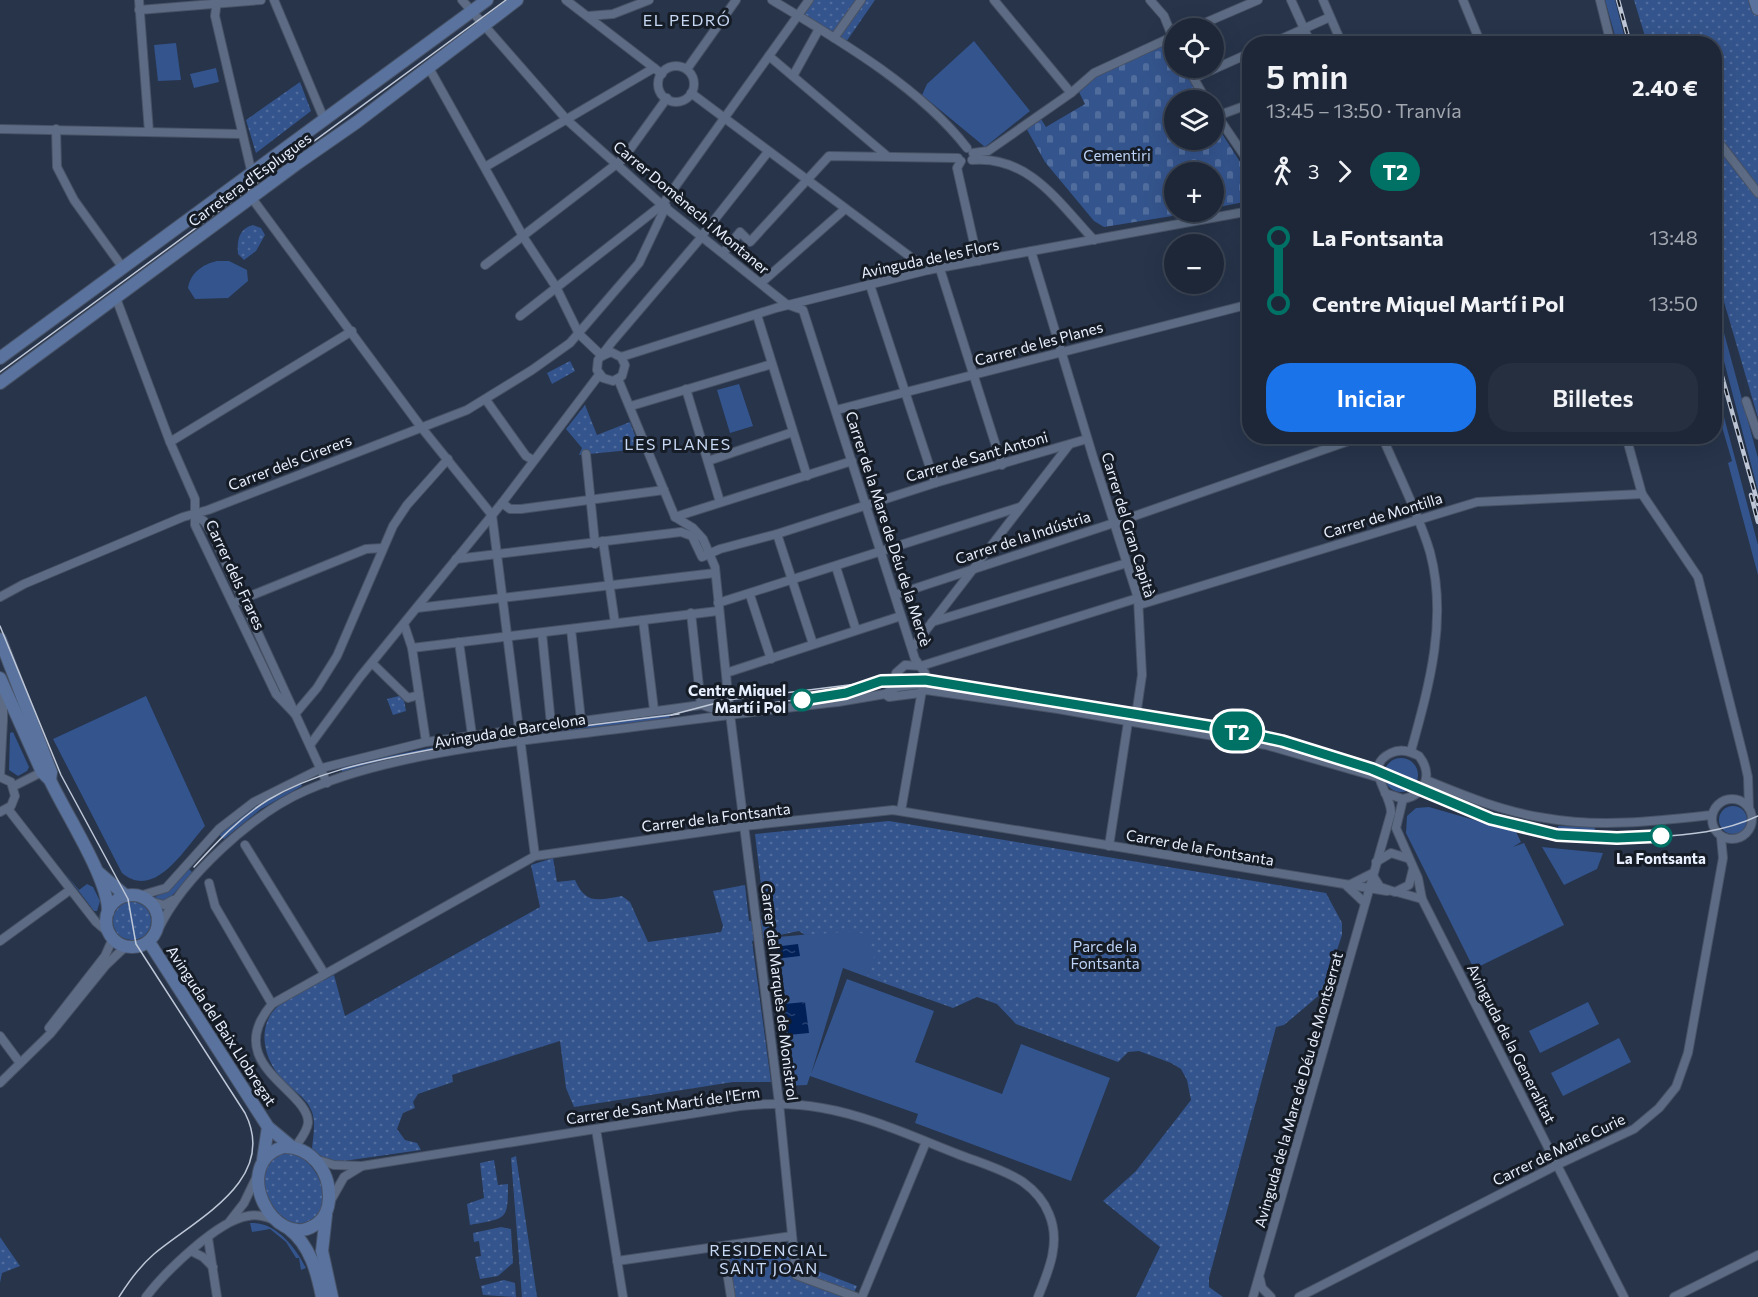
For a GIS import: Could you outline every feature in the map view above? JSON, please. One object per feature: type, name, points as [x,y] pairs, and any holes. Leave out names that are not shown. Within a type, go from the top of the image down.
[{"type":"street","points":[[139,0],[149,132]]},
{"type":"street","points":[[139,10],[261,0]]},
{"type":"street","points":[[274,0],[324,119]]},
{"type":"street","name":"Carrer Domènech i Montaner","points":[[462,0],[567,120],[664,206],[786,304],[803,310],[808,326]]},
{"type":"street","name":"Carretera d'Esplugues","points":[[0,358],[487,0]]},
{"type":"street","name":"Carretera d'Esplugues","points":[[0,383],[429,68],[517,0]]},
{"type":"street","points":[[567,0],[658,71],[659,88],[667,98],[678,101],[692,93]]},
{"type":"street","points":[[588,16],[613,14],[649,0]]},
{"type":"street","points":[[687,69],[736,0]]},
{"type":"street","points":[[772,0],[877,66],[907,90],[971,154]]},
{"type":"street","points":[[520,316],[664,206],[809,0]]},
{"type":"street","points":[[834,38],[861,0]]},
{"type":"street","points":[[994,0],[1071,93]]},
{"type":"street","points":[[1150,0],[1165,18]]},
{"type":"street","points":[[1216,18],[1258,0]]},
{"type":"street","points":[[1291,0],[1307,36]]},
{"type":"street","points":[[1323,0],[1339,36]]},
{"type":"street","points":[[1463,0],[1478,36]]},
{"type":"street","points":[[1600,0],[1609,36]]},
{"type":"street","points":[[1755,0],[1758,9]]},
{"type":"street","points":[[217,2],[216,26],[252,174],[251,197],[421,427],[492,514],[517,728],[535,856]]},
{"type":"street","points":[[1288,36],[1330,16]]},
{"type":"street","points":[[793,76],[819,29]]},
{"type":"street","points":[[723,252],[740,232],[750,242],[795,190],[807,181],[829,156],[959,160],[971,154],[988,151],[1071,93],[1094,73],[1164,43]]},
{"type":"street","points":[[769,56],[888,157]]},
{"type":"street","points":[[1224,65],[1242,57]]},
{"type":"street","points":[[485,166],[658,71],[675,66],[687,69],[694,79],[692,93]]},
{"type":"street","points":[[429,68],[524,238],[556,287],[579,334],[602,356]]},
{"type":"street","points":[[1194,78],[1201,90]]},
{"type":"street","points":[[692,93],[928,270]]},
{"type":"street","points":[[486,266],[616,165],[667,98]]},
{"type":"street","points":[[1224,111],[1242,106]]},
{"type":"street","points":[[1224,127],[1242,153]]},
{"type":"street","points":[[0,129],[241,134]]},
{"type":"street","points":[[56,129],[57,167],[74,200],[123,268]]},
{"type":"street","points":[[1722,146],[1758,193]]},
{"type":"street","points":[[978,261],[957,168],[960,150],[1024,169],[1094,240]]},
{"type":"street","points":[[310,745],[372,663],[502,503],[599,375],[597,364],[602,356],[702,237],[768,152]]},
{"type":"street","name":"Carrer dels Cirerers","points":[[0,597],[24,584],[183,517],[194,515],[486,400],[532,370],[579,334],[639,263],[664,206]]},
{"type":"street","points":[[761,283],[845,209]]},
{"type":"street","name":"Avinguda de les Flors","points":[[621,357],[792,305],[928,270],[1242,212]]},
{"type":"street","name":"Carrer del Gran Capità","points":[[1031,251],[1087,439],[1139,601],[1142,675],[1137,709],[1128,722],[1109,846]]},
{"type":"street","points":[[940,269],[1002,465]]},
{"type":"street","points":[[870,285],[935,483]]},
{"type":"street","points":[[116,297],[170,442],[195,499],[194,515]]},
{"type":"street","name":"Carrer de les Planes","points":[[836,410],[1242,306]]},
{"type":"street","points":[[757,315],[807,476]]},
{"type":"street","name":"Carrer de la Mare de Déu de la Mercè","points":[[808,326],[915,659],[925,673],[901,811]]},
{"type":"street","points":[[170,442],[352,331]]},
{"type":"street","points":[[599,375],[608,380],[618,379],[625,370],[621,357],[611,352],[602,356]]},
{"type":"street","points":[[631,406],[772,364]]},
{"type":"street","points":[[618,379],[675,517],[693,528],[704,539],[706,556]]},
{"type":"street","points":[[686,389],[720,502]]},
{"type":"street","points":[[486,400],[526,456],[533,460]]},
{"type":"street","points":[[1746,401],[1758,435]]},
{"type":"street","points":[[708,461],[793,432]]},
{"type":"street","name":"Carrer de Sant Antoni","points":[[706,556],[720,549],[777,534],[935,483],[1087,439]]},
{"type":"street","points":[[913,647],[1070,444]]},
{"type":"street","name":"Carrer de la Indústria","points":[[895,595],[1340,444]]},
{"type":"street","points":[[1386,444],[1419,519],[1430,553],[1436,588],[1437,633],[1433,670],[1411,752]]},
{"type":"street","points":[[1628,444],[1642,494],[1698,577],[1744,759],[1754,825],[1740,838],[1731,840],[1721,837],[1712,818]]},
{"type":"street","points":[[586,454],[591,499],[610,585],[615,623]]},
{"type":"street","points":[[295,714],[317,688],[337,656],[383,548],[407,505],[448,459]]},
{"type":"street","points":[[675,517],[852,461]]},
{"type":"street","points":[[502,503],[510,509],[520,509],[664,490]]},
{"type":"street","name":"Carrer de Montilla","points":[[897,687],[896,673],[909,664],[921,666],[1477,502],[1642,494]]},
{"type":"street","points":[[412,648],[691,614],[1020,507]]},
{"type":"street","name":"Carrer dels Frares","points":[[194,515],[204,521],[212,533],[327,783]]},
{"type":"street","name":"Carrer dels Frares","points":[[194,515],[195,525],[276,694],[295,714]]},
{"type":"street","points":[[456,559],[681,532],[692,536],[706,556]]},
{"type":"street","points":[[777,534],[813,644]]},
{"type":"street","points":[[233,604],[366,549],[383,548]]},
{"type":"street","name":"Carrer del Marquès de Monistrol","points":[[706,556],[715,573],[730,714],[779,1103],[796,1275],[856,1297]]},
{"type":"street","points":[[932,622],[1127,563]]},
{"type":"street","points":[[836,567],[856,630]]},
{"type":"street","points":[[417,608],[715,573]]},
{"type":"street","points":[[750,595],[771,659]]},
{"type":"street","points":[[691,614],[701,705],[730,714]]},
{"type":"street","points":[[726,673],[901,616]]},
{"type":"street","points":[[643,620],[654,710]]},
{"type":"street","points":[[404,624],[412,648],[426,742]]},
{"type":"street","points":[[571,629],[581,720]]},
{"type":"street","points":[[542,633],[551,724]]},
{"type":"street","points":[[0,639],[51,772],[46,776],[14,786]]},
{"type":"street","points":[[459,642],[472,735]]},
{"type":"street","points":[[372,663],[408,698],[419,695]]},
{"type":"street","points":[[2,682],[46,776],[97,871],[108,897],[107,915],[111,936],[105,956],[20,1063]]},
{"type":"street","points":[[2,682],[0,777],[14,786]]},
{"type":"street","points":[[897,687],[905,696]]},
{"type":"street","name":"Avinguda de Barcelona","points":[[158,930],[163,917],[181,894],[220,851],[258,818],[283,802],[327,783],[436,755],[519,740],[885,694],[897,687],[923,689],[1266,745],[1377,777]]},
{"type":"street","name":"Avinguda de Barcelona","points":[[885,694],[889,697],[905,696],[923,689]]},
{"type":"street","name":"Avinguda de Barcelona","points":[[138,898],[166,888],[219,829],[254,802],[322,768],[426,742],[701,705],[728,695]]},
{"type":"street","points":[[1370,890],[1390,813],[1385,793],[1377,777],[1378,767],[1391,752],[1411,752],[1424,763],[1426,780],[1418,794],[1403,799],[1385,793]]},
{"type":"street","points":[[1426,780],[1482,802],[1548,819],[1619,823],[1696,817],[1712,818]]},
{"type":"street","points":[[1712,818],[1722,801],[1733,799],[1747,785]]},
{"type":"street","points":[[14,786],[14,802],[4,811],[70,890],[111,936],[125,946],[137,947],[149,942],[158,930],[159,919],[156,909],[97,871]]},
{"type":"street","points":[[1391,892],[1409,885],[1413,869],[1396,828],[1403,799]]},
{"type":"street","points":[[1733,799],[1752,810]]},
{"type":"street","name":"Carrer de la Fontsanta","points":[[272,1004],[535,856],[744,826],[901,811],[1391,892]]},
{"type":"street","name":"Carrer de Marie Curie","points":[[1299,1297],[1557,1165],[1634,1129],[1659,1108],[1676,1087],[1688,1053],[1723,858],[1721,837]]},
{"type":"street","points":[[245,845],[324,973]]},
{"type":"street","points":[[1376,862],[1391,853],[1407,858]]},
{"type":"street","name":"Avinguda de la Generalitat","points":[[1413,869],[1422,892],[1422,899],[1624,1297]]},
{"type":"street","points":[[1365,903],[1347,886],[1373,875]]},
{"type":"street","points":[[1373,875],[1380,887],[1422,899]]},
{"type":"street","points":[[209,884],[215,906],[272,1004],[260,1022],[259,1052],[274,1079],[305,1109],[308,1123],[305,1132],[294,1147]]},
{"type":"street","points":[[0,941],[70,890]]},
{"type":"street","name":"Avinguda de la Mare de Déu de Montserrat","points":[[1253,1297],[1370,890]]},
{"type":"street","points":[[107,915],[114,902],[138,898],[164,905],[181,894]]},
{"type":"street","points":[[93,916],[107,915]]},
{"type":"street","name":"Avinguda del Baix Llobregat","points":[[149,942],[268,1127],[294,1147]]},
{"type":"street","points":[[0,1083],[50,1034],[106,965],[125,946]]},
{"type":"street","points":[[0,1036],[20,1063]]},
{"type":"street","name":"Carrer de Sant Martí de l'Erm","points":[[311,1156],[334,1165],[362,1166],[740,1106],[779,1103],[809,1106],[844,1113],[926,1142],[1023,1183],[1036,1193],[1049,1214],[1054,1246],[1050,1267],[1038,1297]]},
{"type":"street","name":"Avinguda del Baix Llobregat","points":[[263,1160],[268,1127]]},
{"type":"street","points":[[596,1129],[623,1297]]},
{"type":"street","points":[[305,1132],[311,1156],[327,1179],[328,1207],[322,1251],[332,1297]]},
{"type":"street","points":[[862,1297],[926,1142]]},
{"type":"street","points":[[146,1297],[191,1251],[230,1222],[244,1203],[263,1160],[276,1149],[294,1147],[311,1156]]},
{"type":"street","points":[[230,1222],[249,1216],[302,1230],[310,1228],[323,1218],[341,1181],[362,1166]]},
{"type":"street","points":[[258,1174],[262,1201],[280,1223],[297,1235],[307,1250],[315,1268],[322,1297]]},
{"type":"street","points":[[617,1261],[792,1236]]},
{"type":"street","points":[[208,1238],[218,1297]]},
{"type":"street","points":[[723,1246],[731,1297]]},
{"type":"street","points":[[191,1251],[203,1257],[213,1268]]},
{"type":"street","points":[[1674,1297],[1758,1255]]},
{"type":"street","points":[[1259,1275],[1262,1288],[1271,1297]]},
{"type":"green space","points":[[813,0],[875,0],[846,42],[803,14]]},
{"type":"green space","points":[[1605,0],[1615,0],[1624,36],[1615,36]]},
{"type":"green space","points":[[1634,0],[1756,0],[1758,7],[1758,418],[1722,295],[1722,36],[1645,36]]},
{"type":"green space","points":[[974,41],[1030,111],[985,147],[922,95],[927,84]]},
{"type":"green space","points":[[176,43],[181,80],[158,81],[154,45]]},
{"type":"green space","name":"Cementiri","points":[[1164,46],[1164,78],[1188,78],[1195,90],[1164,90],[1164,150],[1224,150],[1224,137],[1242,165],[1242,202],[1224,206],[1224,162],[1164,162],[1164,217],[1104,227],[1094,221],[1045,162],[1025,126],[1041,119],[1046,127],[1085,104],[1078,90],[1101,72]]},
{"type":"green space","points":[[216,68],[219,82],[194,88],[190,74]]},
{"type":"green space","points":[[300,82],[311,111],[256,153],[246,120]]},
{"type":"green space","points":[[253,225],[261,228],[265,235],[256,251],[244,260],[238,254],[238,240],[244,229]]},
{"type":"green space","points":[[217,261],[229,261],[247,270],[248,281],[228,298],[195,299],[188,288],[191,278],[202,267]]},
{"type":"green space","points":[[1722,325],[1758,458],[1758,491],[1722,354]]},
{"type":"green space","points":[[570,361],[575,371],[552,384],[547,373]]},
{"type":"green space","points":[[739,384],[753,426],[730,433],[717,390]]},
{"type":"green space","points":[[585,405],[597,435],[630,422],[640,449],[579,455],[582,448],[566,429]]},
{"type":"green space","points":[[1722,409],[1758,545],[1758,575],[1728,463],[1732,461],[1722,427]]},
{"type":"green space","points":[[943,680],[1041,696],[1041,701],[943,685]]},
{"type":"green space","points":[[403,695],[406,711],[393,715],[387,699]]},
{"type":"green space","points":[[146,696],[205,826],[179,858],[157,876],[146,881],[134,880],[122,873],[53,739]]},
{"type":"green space","points":[[669,712],[670,718],[534,735],[533,729]]},
{"type":"green space","points":[[13,732],[29,767],[27,771],[18,776],[9,770],[10,733]]},
{"type":"green space","points":[[503,733],[504,739],[342,772],[341,766]]},
{"type":"green space","points":[[1401,758],[1413,763],[1418,775],[1413,787],[1401,792],[1389,787],[1384,775],[1389,763]]},
{"type":"green space","points":[[300,780],[302,786],[261,809],[224,839],[218,834],[261,801]]},
{"type":"green space","points":[[1444,798],[1491,816],[1557,831],[1558,826],[1595,827],[1594,839],[1555,835],[1498,822],[1442,803]]},
{"type":"green space","points":[[1733,806],[1743,810],[1747,820],[1743,830],[1733,834],[1723,830],[1719,820],[1723,810]]},
{"type":"green space","points":[[1429,807],[1516,832],[1521,842],[1513,847],[1524,843],[1564,925],[1474,969],[1406,833],[1407,816],[1416,808]]},
{"type":"green space","name":"Parc de la Fontsanta","points":[[889,821],[1326,893],[1342,923],[1342,935],[1323,992],[1284,1025],[1276,1027],[1209,1278],[1209,1287],[1223,1297],[1136,1297],[1160,1247],[1103,1201],[1136,1171],[1191,1100],[1187,1080],[1181,1069],[1139,1051],[1128,1052],[1118,1062],[1016,1024],[997,1004],[977,997],[953,1008],[867,977],[875,954],[870,947],[873,939],[857,931],[805,935],[799,931],[752,941],[771,1082],[733,1082],[574,1107],[566,1088],[560,1041],[452,1075],[453,1082],[418,1094],[413,1102],[415,1108],[403,1113],[397,1129],[405,1140],[417,1143],[421,1150],[337,1162],[325,1159],[312,1149],[314,1121],[310,1107],[281,1078],[270,1062],[265,1043],[266,1024],[270,1015],[283,1002],[334,975],[345,1016],[540,907],[531,865],[553,858],[557,882],[575,880],[584,894],[594,899],[622,896],[630,902],[648,942],[721,932],[723,926],[713,891],[745,885],[749,921],[765,919],[755,834]]},
{"type":"green space","points":[[1542,847],[1603,853],[1597,869],[1564,885]]},
{"type":"green space","points":[[188,868],[193,873],[167,901],[153,898],[165,892]]},
{"type":"green space","points":[[65,873],[79,890],[87,884],[93,887],[100,901],[97,911],[94,911]]},
{"type":"green space","points":[[132,902],[139,903],[145,908],[150,914],[150,928],[145,934],[139,939],[132,940],[125,939],[119,934],[114,928],[113,921],[114,914],[119,908],[125,903]]},
{"type":"green space","points":[[857,930],[877,940],[877,953],[867,977],[843,968],[811,1074],[847,979],[934,1011],[915,1062],[1002,1094],[1021,1044],[1110,1078],[1071,1181],[915,1123],[918,1114],[810,1076],[807,1085],[785,1086],[767,938]]},
{"type":"green space","points":[[1588,1002],[1599,1024],[1540,1053],[1529,1031]]},
{"type":"green space","points":[[1619,1038],[1631,1062],[1563,1096],[1551,1073]]},
{"type":"green space","points":[[291,1152],[300,1156],[315,1171],[323,1191],[320,1211],[312,1219],[299,1223],[287,1220],[276,1210],[268,1197],[265,1182],[266,1168],[275,1158]]},
{"type":"green space","points":[[516,1156],[537,1297],[522,1297],[511,1158]]},
{"type":"green space","points":[[494,1160],[498,1185],[508,1184],[506,1211],[498,1219],[470,1225],[467,1204],[484,1198],[480,1163]]},
{"type":"green space","points":[[250,1223],[268,1226],[277,1231],[291,1244],[306,1268],[301,1270],[299,1258],[296,1258],[286,1242],[270,1229],[252,1232]]},
{"type":"green space","points":[[501,1227],[511,1229],[513,1263],[498,1276],[480,1279],[475,1257],[481,1256],[479,1241],[474,1242],[473,1233]]},
{"type":"green space","points":[[0,1237],[20,1266],[2,1273],[0,1283]]},
{"type":"green space","points":[[797,1242],[800,1264],[857,1286],[852,1297],[733,1297],[726,1252]]},
{"type":"green space","points":[[504,1280],[515,1283],[516,1297],[483,1295],[481,1286]]},
{"type":"water","points":[[798,944],[800,956],[775,959],[774,947]]},
{"type":"water","points":[[805,1002],[809,1033],[788,1035],[784,1004]]},
{"type":"tram line","points":[[0,372],[506,0]]},
{"type":"tram line","points":[[0,626],[61,775],[128,899],[136,944],[245,1113],[253,1137],[251,1158],[242,1178],[228,1196],[149,1259],[119,1297]]},
{"type":"tram line","points":[[671,715],[728,700],[881,681],[920,679],[1232,730],[1285,742],[1355,763],[1475,813],[1529,829],[1570,835],[1652,837],[1706,832],[1732,826],[1758,816]]},
{"type":"tram line","name":"T2","points":[[802,700],[846,693],[867,683],[920,679],[1232,730],[1282,741],[1330,754],[1372,769],[1491,819],[1557,835],[1617,838],[1661,836]]},
{"type":"tram line","points":[[762,704],[837,695],[854,689]]},
{"type":"tram line","points":[[194,867],[229,831],[257,807],[303,783],[341,770],[451,746],[679,714]]},
{"type":"railway","points":[[1618,0],[1628,36]]},
{"type":"railway","points":[[1722,376],[1758,504]]},
{"type":"railway","points":[[1751,495],[1758,522]]},
{"type":"place","name":"Centre Miquel Martí i Pol","points":[[802,700]]},
{"type":"place","name":"La Fontsanta","points":[[1661,836]]},
{"type":"district","name":"EL PEDRÓ","points":[[687,20]]},
{"type":"district","name":"LES PLANES","points":[[678,444]]},
{"type":"district","name":"RESIDENCIAL SANT JOAN","points":[[769,1259]]}]
